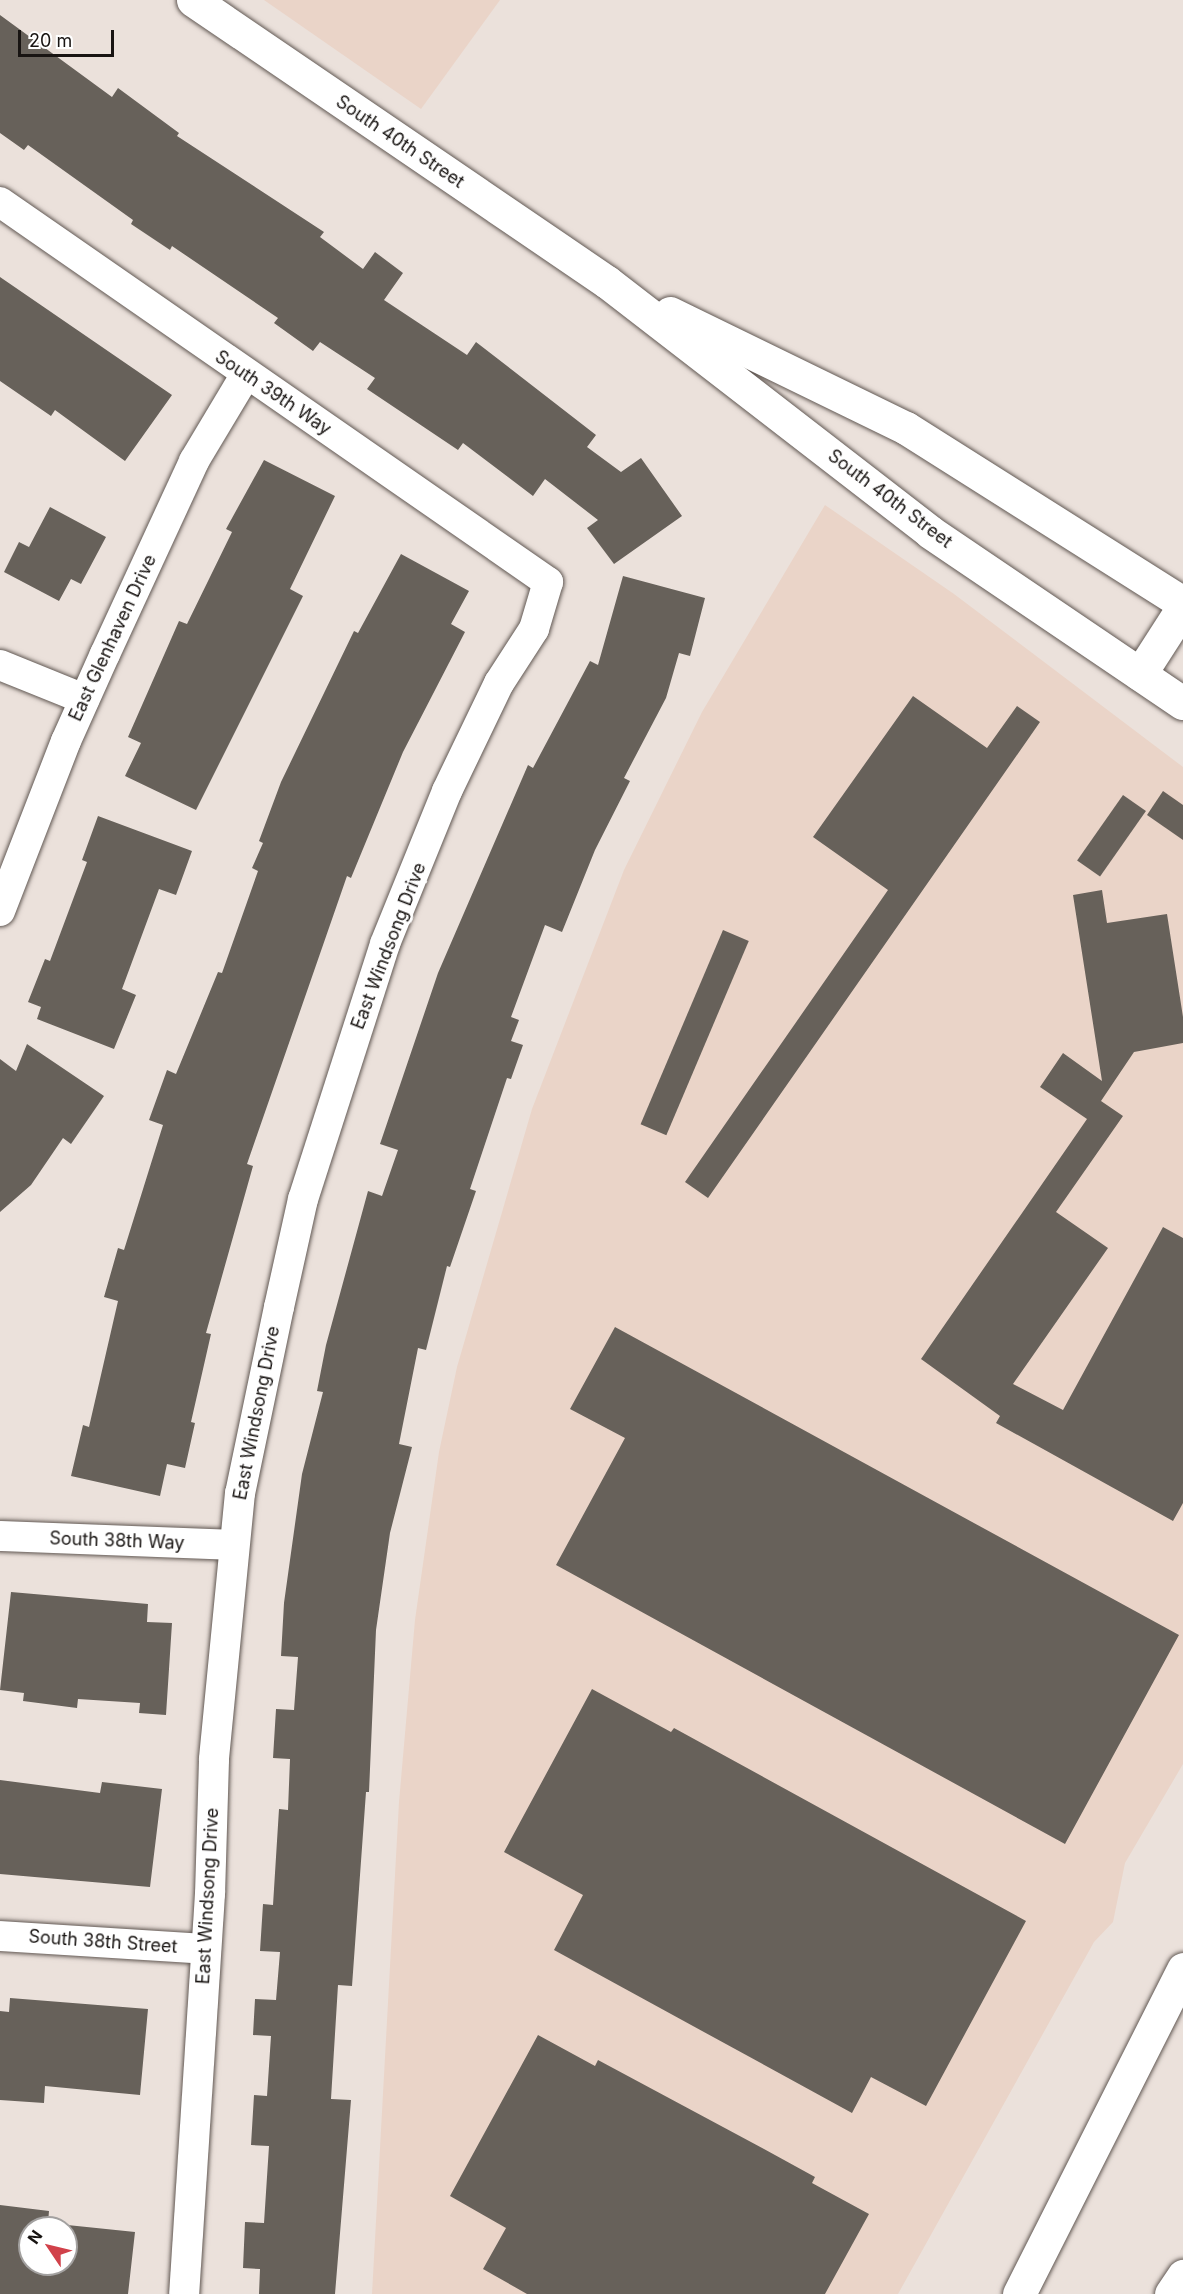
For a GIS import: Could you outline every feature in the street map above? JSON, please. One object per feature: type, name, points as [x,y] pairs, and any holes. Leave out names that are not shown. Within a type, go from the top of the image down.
[{"type":"main road","name":"South 40th Street","points":[[193,0],[607,282],[930,532],[1183,703]]},
{"type":"main road","name":"South 40th Street","points":[[607,282],[906,428],[1183,605]]},
{"type":"main road","points":[[1140,674],[1183,605]]},
{"type":"main road","points":[[1019,2294],[1183,1969]]},
{"type":"main road","points":[[1172,2294],[1183,2276]]},
{"type":"street","name":"South 39th Way","points":[[0,202],[548,582]]},
{"type":"street","name":"East Glenhaven Drive","points":[[0,911],[84,699],[194,461],[246,374]]},
{"type":"street","name":"East Windsong Drive","points":[[184,2294],[206,1949],[214,1760],[234,1545],[240,1493],[284,1285],[303,1199],[385,944],[447,791],[499,683],[534,629],[548,582]]},
{"type":"street","points":[[0,665],[84,699]]},
{"type":"street","name":"South 38th Way","points":[[0,1536],[234,1545]]},
{"type":"street","name":"South 38th Street","points":[[0,1936],[206,1949]]},
{"type":"shaded area","points":[[264,0],[500,0],[421,109]]},
{"type":"shaded area","points":[[825,505],[954,594],[1183,767],[1183,1764],[1125,1863],[1113,1922],[1094,1942],[898,2294],[372,2294],[399,1802],[415,1620],[439,1452],[457,1367],[532,1109],[624,870],[702,712]]},
{"type":"building","points":[[0,15],[112,97],[118,88],[179,133],[177,136],[324,232],[320,237],[363,269],[375,252],[403,273],[384,300],[467,355],[476,342],[596,435],[587,447],[621,472],[641,458],[682,516],[614,564],[587,528],[598,520],[545,479],[533,496],[463,443],[458,450],[367,389],[375,378],[320,342],[313,351],[274,323],[278,318],[172,246],[170,250],[131,224],[133,220],[28,145],[24,150],[0,133]]},
{"type":"building","points":[[0,277],[172,395],[125,461],[55,410],[51,416],[0,381]]},
{"type":"building","points":[[264,460],[335,496],[290,589],[303,596],[196,810],[125,776],[141,743],[128,737],[179,621],[187,624],[232,532],[226,529]]},
{"type":"building","points":[[50,507],[106,537],[81,584],[71,579],[59,601],[4,572],[19,542],[29,547]]},
{"type":"building","points":[[401,554],[469,591],[451,624],[465,632],[403,752],[351,878],[347,876],[247,1164],[253,1166],[206,1333],[211,1334],[191,1422],[195,1423],[185,1468],[167,1464],[160,1496],[71,1476],[83,1425],[89,1427],[118,1301],[104,1297],[118,1248],[124,1250],[163,1125],[149,1120],[167,1070],[176,1074],[218,972],[222,973],[258,871],[252,868],[263,843],[259,841],[281,782],[354,631],[358,633]]},
{"type":"building","points":[[623,576],[705,598],[690,656],[679,653],[666,698],[624,778],[630,781],[595,850],[562,932],[545,925],[511,1017],[519,1020],[511,1041],[523,1045],[511,1079],[507,1078],[470,1189],[476,1191],[450,1267],[447,1266],[426,1350],[418,1348],[399,1444],[412,1447],[390,1533],[376,1630],[369,1792],[366,1792],[352,1986],[338,1985],[331,2099],[351,2100],[335,2294],[259,2294],[260,2269],[243,2268],[245,2222],[264,2223],[269,2146],[251,2145],[254,2095],[267,2096],[271,2036],[253,2035],[255,1999],[276,2000],[280,1952],[260,1951],[263,1904],[273,1905],[279,1809],[288,1810],[290,1759],[273,1758],[276,1709],[294,1710],[298,1657],[281,1656],[284,1603],[302,1474],[323,1392],[317,1391],[326,1345],[368,1191],[382,1196],[398,1150],[380,1144],[438,973],[528,765],[533,768],[590,661],[598,665]]},
{"type":"building","points":[[913,696],[987,748],[1017,706],[1040,722],[708,1198],[685,1182],[888,890],[813,837]]},
{"type":"building","points":[[1163,791],[1183,805],[1183,840],[1147,815]]},
{"type":"building","points":[[1123,795],[1146,811],[1100,877],[1077,861]]},
{"type":"building","points":[[98,816],[192,851],[176,895],[159,889],[122,989],[136,995],[114,1049],[37,1019],[41,1007],[28,1002],[45,959],[50,961],[87,862],[82,860]]},
{"type":"building","points":[[1102,890],[1107,923],[1167,914],[1183,1017],[1183,1043],[1134,1052],[1101,1101],[1123,1116],[1056,1212],[1108,1248],[1013,1384],[1063,1410],[1163,1227],[1183,1238],[1183,1503],[1173,1521],[996,1423],[1000,1416],[921,1359],[1087,1119],[1040,1087],[1063,1053],[1102,1081],[1073,895]]},
{"type":"building","points":[[723,930],[749,941],[666,1135],[641,1124]]},
{"type":"building","points":[[27,1044],[104,1096],[71,1144],[63,1138],[31,1185],[0,1212],[0,1059],[16,1071]]},
{"type":"building","points":[[615,1327],[1179,1635],[1065,1844],[556,1565],[625,1438],[570,1409]]},
{"type":"building","points":[[11,1592],[148,1604],[147,1622],[172,1623],[166,1715],[139,1713],[140,1703],[78,1699],[77,1708],[23,1701],[24,1693],[0,1690]]},
{"type":"building","points":[[592,1689],[671,1732],[674,1728],[1026,1921],[926,2106],[871,2077],[852,2113],[554,1950],[583,1895],[504,1852]]},
{"type":"building","points":[[0,1780],[100,1793],[102,1782],[162,1789],[150,1887],[0,1874]]},
{"type":"building","points":[[10,1998],[148,2009],[140,2095],[45,2086],[44,2103],[0,2100],[0,2011],[9,2012]]},
{"type":"building","points":[[538,2035],[595,2066],[598,2060],[764,2149],[815,2177],[812,2183],[869,2214],[825,2294],[527,2294],[483,2269],[506,2228],[450,2196]]},
{"type":"building","points":[[0,2205],[49,2211],[49,2216],[18,2216],[18,2276],[78,2276],[78,2226],[135,2232],[128,2294],[0,2294]]}]
